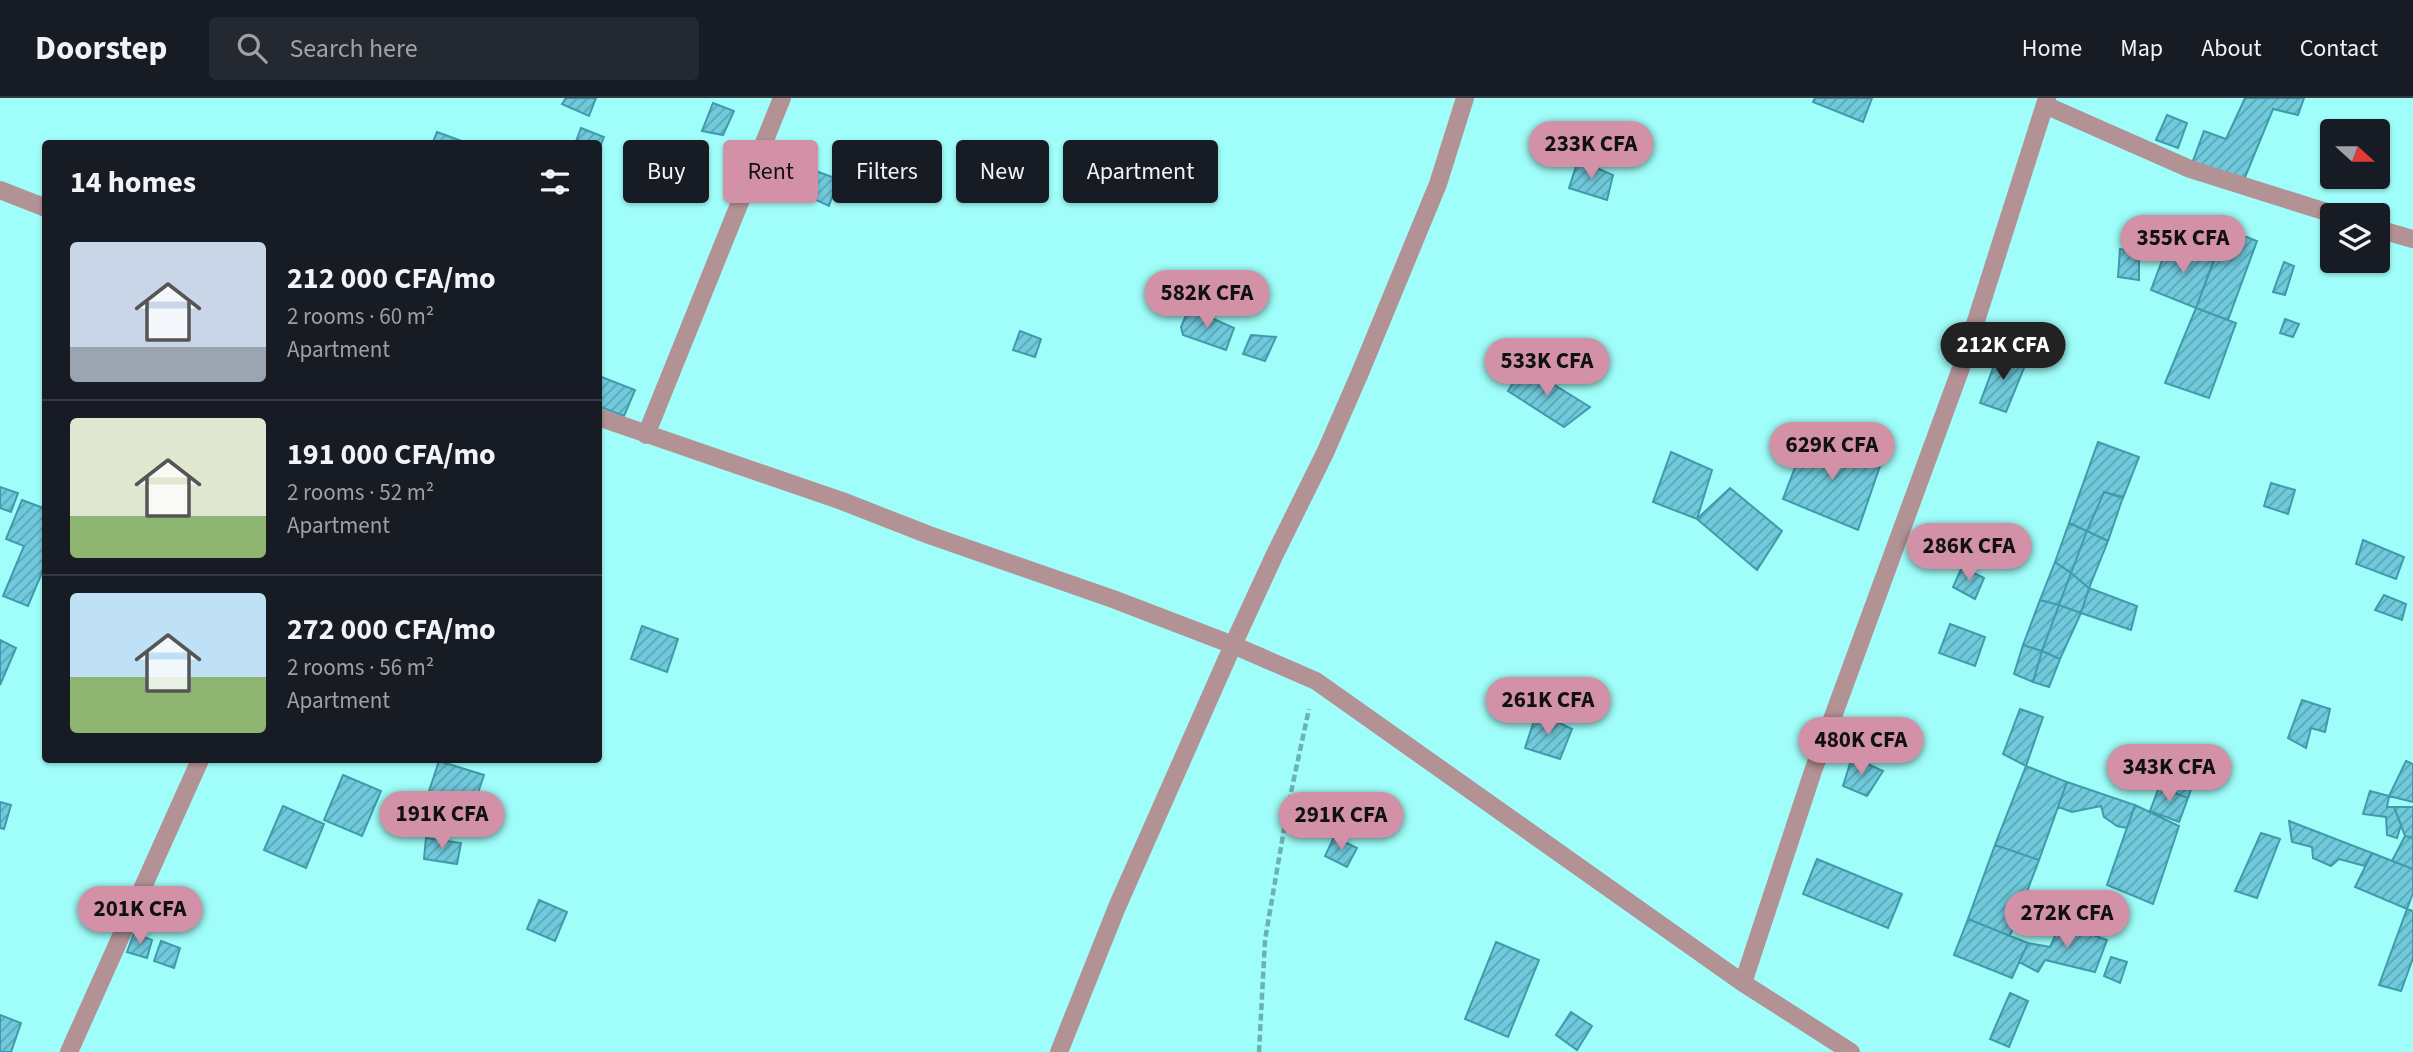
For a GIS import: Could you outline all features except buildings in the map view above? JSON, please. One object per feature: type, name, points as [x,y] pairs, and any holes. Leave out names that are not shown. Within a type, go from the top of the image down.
[{"type":"street","points":[[646,435],[782,98]]},
{"type":"street","points":[[1059,1052],[1117,907],[1233,645],[1325,453],[1360,373],[1438,184],[1465,98]]},
{"type":"street","points":[[1743,984],[1813,771],[1961,368],[2046,102],[2190,169],[2320,210]]},
{"type":"street","points":[[0,190],[42,206]]},
{"type":"street","points":[[2390,233],[2413,240]]},
{"type":"street","points":[[602,418],[842,501],[929,535],[1113,599],[1233,645],[1316,681],[1743,984],[1851,1052]]},
{"type":"street","points":[[69,1052],[199,763]]},
{"type":"path","points":[[1259,1052],[1265,940],[1288,806],[1316,681]]}]
